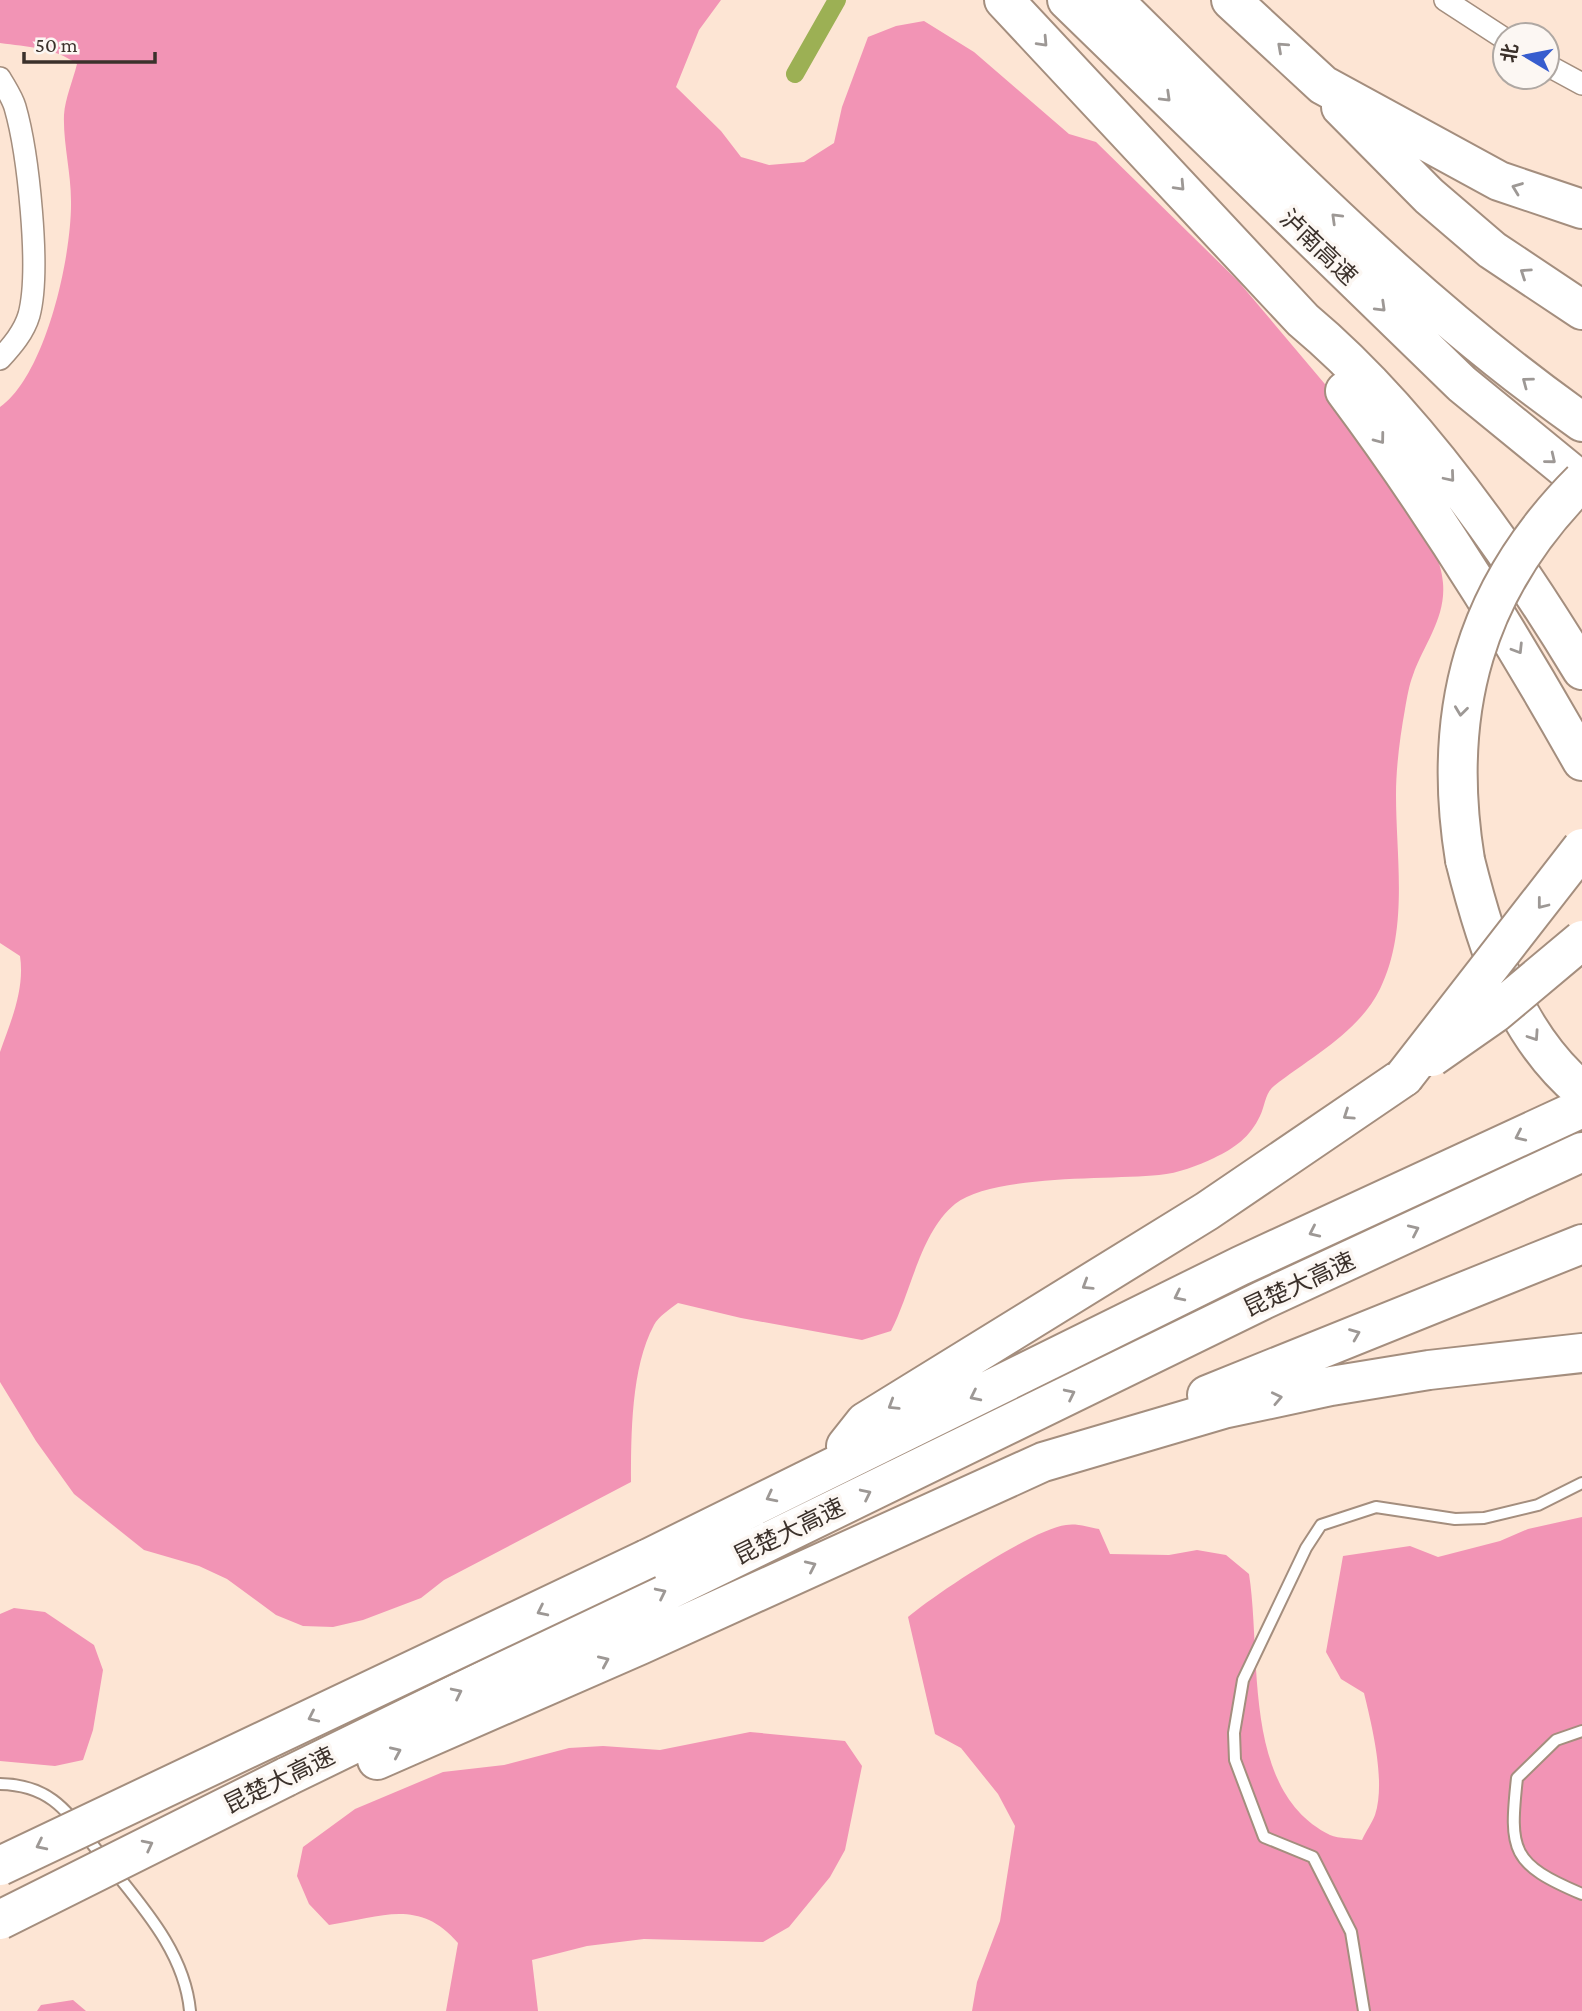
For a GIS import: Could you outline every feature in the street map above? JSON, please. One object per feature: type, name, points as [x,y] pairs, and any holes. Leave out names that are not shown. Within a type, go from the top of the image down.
[{"type":"highway","points":[[1004,0],[1303,320],[1337,348],[1455,482],[1488,525],[1582,670]]},
{"type":"highway","name":"泸南高速","points":[[1067,0],[1462,384],[1582,482]]},
{"type":"highway","name":"泸南高速","points":[[1113,0],[1352,234],[1429,304],[1582,422]]},
{"type":"highway","points":[[1230,0],[1323,85],[1351,121],[1449,214],[1492,250],[1582,310]]},
{"type":"highway","points":[[1323,85],[1499,181],[1582,209]]},
{"type":"highway","points":[[1303,320],[1326,366],[1398,462],[1462,560],[1529,666],[1582,761]]},
{"type":"highway","points":[[1582,482],[1559,504],[1528,545],[1483,627],[1461,703],[1456,787],[1465,860],[1503,984],[1547,1055],[1582,1091]]},
{"type":"highway","points":[[1404,1077],[1582,849]]},
{"type":"highway","points":[[830,1467],[865,1422],[1208,1211],[1495,1013],[1582,940]]},
{"type":"highway","name":"昆楚大高速","points":[[0,1866],[647,1559],[1240,1266],[1582,1108]]},
{"type":"highway","name":"昆楚大高速","points":[[0,1920],[286,1777],[1263,1300],[1582,1152]]},
{"type":"highway","points":[[286,1777],[324,1783],[640,1645],[1043,1462],[1582,1244]]},
{"type":"highway","points":[[1043,1462],[1223,1409],[1331,1386],[1429,1370],[1582,1353]]},
{"type":"street","points":[[1445,0],[1491,30]]},
{"type":"street","points":[[1561,73],[1582,84]]},
{"type":"street","points":[[0,78],[14,106],[29,191],[33,290],[28,317],[15,343],[0,359]]},
{"type":"lane","points":[[1364,2011],[1351,1932],[1346,1921],[1312,1857],[1264,1837],[1235,1760],[1234,1733],[1243,1680],[1306,1548],[1321,1524],[1376,1507],[1455,1519],[1484,1518],[1538,1506],[1582,1483]]},
{"type":"lane","points":[[1582,1731],[1556,1740],[1517,1777],[1512,1829],[1519,1853],[1538,1872],[1582,1894]]},
{"type":"lane","points":[[0,1784],[29,1786],[53,1797],[155,1921],[175,1959],[190,2011]]},
{"type":"shaded area","points":[[0,0],[721,0],[699,30],[676,87],[721,131],[741,157],[769,165],[804,162],[834,143],[842,107],[868,37],[896,26],[924,21],[974,52],[1069,134],[1096,142],[1238,281],[1427,505],[1426,517],[1442,573],[1443,596],[1438,619],[1412,679],[1405,709],[1396,784],[1398,918],[1389,966],[1371,1004],[1333,1043],[1271,1089],[1252,1130],[1235,1146],[1214,1158],[1188,1169],[1166,1174],[1023,1183],[973,1194],[955,1204],[933,1230],[891,1331],[862,1340],[741,1318],[678,1303],[656,1322],[646,1342],[641,1361],[634,1402],[631,1482],[444,1580],[421,1598],[363,1620],[333,1627],[303,1626],[276,1615],[227,1579],[199,1566],[144,1550],[74,1494],[36,1441],[0,1382],[0,1052],[16,1005],[21,968],[20,956],[0,943],[0,407],[16,391],[31,369],[43,342],[61,281],[67,251],[71,201],[64,115],[77,64],[50,51],[0,43]]},
{"type":"shaded area","points":[[1582,1517],[1582,2011],[972,2011],[977,1982],[1000,1921],[1015,1826],[998,1794],[961,1748],[935,1734],[908,1617],[939,1593],[1009,1550],[1051,1529],[1066,1525],[1099,1529],[1110,1554],[1169,1555],[1197,1550],[1226,1555],[1249,1574],[1261,1719],[1269,1755],[1282,1787],[1302,1815],[1330,1835],[1362,1840],[1375,1815],[1378,1802],[1374,1737],[1364,1693],[1341,1679],[1326,1652],[1343,1556],[1410,1546],[1438,1557],[1500,1541],[1528,1529]]},
{"type":"shaded area","points":[[14,1608],[45,1612],[94,1645],[103,1670],[93,1730],[83,1760],[55,1766],[0,1761],[0,1614]]},
{"type":"shaded area","points":[[750,1732],[845,1741],[862,1766],[845,1850],[830,1877],[789,1927],[763,1942],[644,1939],[587,1946],[532,1960],[538,2011],[446,2011],[458,1943],[443,1929],[429,1920],[399,1914],[329,1925],[309,1904],[297,1876],[303,1847],[355,1809],[443,1772],[504,1765],[569,1748],[603,1746],[660,1750]]},
{"type":"shaded area","points":[[73,2000],[86,2011],[37,2011],[41,2005]]},
{"type":"waterway","points":[[795,74],[837,0]]}]
